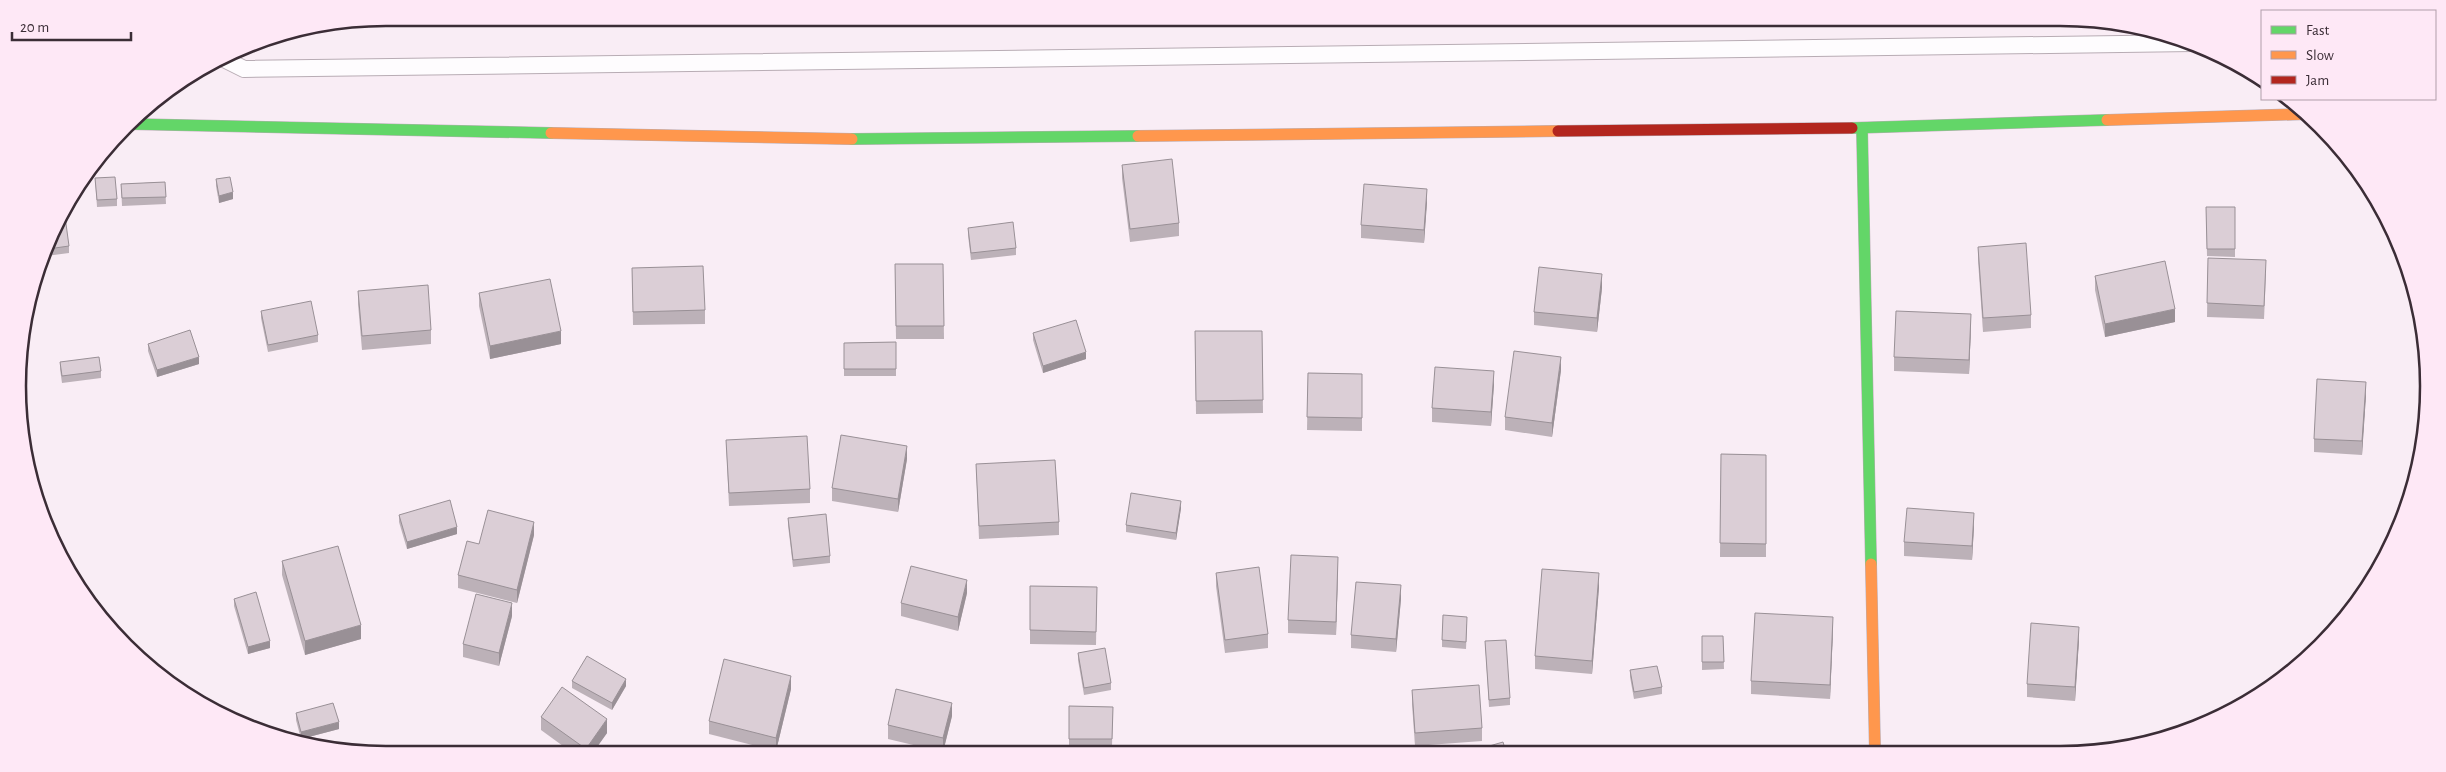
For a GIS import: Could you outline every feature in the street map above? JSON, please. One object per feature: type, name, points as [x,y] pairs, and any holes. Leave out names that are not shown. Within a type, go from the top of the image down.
[{"type":"street","points":[[140,124],[814,139],[1862,128],[2295,114]]},
{"type":"street","points":[[1862,128],[1876,746]]},
{"type":"lane","points":[[230,62],[244,69],[2170,43]]},
{"type":"building","points":[[1172,159],[1179,223],[1130,229],[1122,165]]},
{"type":"building","points":[[115,177],[117,199],[97,200],[95,178]]},
{"type":"building","points":[[230,177],[233,192],[219,196],[216,179]]},
{"type":"building","points":[[165,182],[166,197],[122,198],[121,184]]},
{"type":"building","points":[[1364,184],[1427,189],[1424,230],[1361,225]]},
{"type":"building","points":[[2206,207],[2235,207],[2235,249],[2207,249]]},
{"type":"building","points":[[66,222],[69,246],[54,248]]},
{"type":"building","points":[[1013,222],[1016,248],[971,253],[968,228]]},
{"type":"building","points":[[2026,243],[2031,315],[1983,318],[1978,247]]},
{"type":"building","points":[[2208,258],[2266,260],[2264,306],[2207,303]]},
{"type":"building","points":[[2165,261],[2175,309],[2105,324],[2095,276]]},
{"type":"building","points":[[895,264],[943,264],[944,326],[896,326]]},
{"type":"building","points":[[703,266],[705,310],[633,312],[632,268]]},
{"type":"building","points":[[1539,267],[1602,274],[1597,318],[1534,312]]},
{"type":"building","points":[[550,279],[561,331],[490,346],[479,293]]},
{"type":"building","points":[[428,285],[431,330],[362,336],[358,291]]},
{"type":"building","points":[[311,301],[318,335],[268,345],[261,311]]},
{"type":"building","points":[[1896,311],[1971,314],[1969,360],[1894,357]]},
{"type":"building","points":[[1076,320],[1086,352],[1043,366],[1033,333]]},
{"type":"building","points":[[190,330],[199,357],[157,370],[148,344]]},
{"type":"building","points":[[1195,331],[1262,331],[1263,400],[1196,401]]},
{"type":"building","points":[[896,342],[896,369],[844,369],[844,343]]},
{"type":"building","points":[[1514,351],[1561,357],[1552,423],[1505,417]]},
{"type":"building","points":[[99,357],[101,371],[62,376],[60,362]]},
{"type":"building","points":[[1435,367],[1494,371],[1491,412],[1432,408]]},
{"type":"building","points":[[1308,373],[1362,374],[1362,418],[1307,417]]},
{"type":"building","points":[[2317,379],[2366,382],[2362,441],[2314,439]]},
{"type":"building","points":[[841,435],[907,446],[898,499],[832,488]]},
{"type":"building","points":[[807,436],[810,489],[729,493],[726,440]]},
{"type":"building","points":[[1721,454],[1766,455],[1766,544],[1720,543]]},
{"type":"building","points":[[1055,460],[1059,522],[979,526],[976,464]]},
{"type":"building","points":[[1131,493],[1181,501],[1176,533],[1126,525]]},
{"type":"building","points":[[450,500],[457,527],[407,542],[399,515]]},
{"type":"building","points":[[1907,508],[1974,513],[1972,546],[1904,542]]},
{"type":"building","points":[[488,510],[534,522],[517,590],[458,575],[467,541],[479,544]]},
{"type":"building","points":[[826,514],[830,556],[793,560],[788,518]]},
{"type":"building","points":[[338,546],[361,625],[305,641],[282,561]]},
{"type":"building","points":[[1291,555],[1338,557],[1336,622],[1288,620]]},
{"type":"building","points":[[911,566],[967,580],[958,617],[901,603]]},
{"type":"building","points":[[1259,567],[1268,634],[1225,640],[1216,573]]},
{"type":"building","points":[[1542,569],[1599,573],[1592,661],[1535,656]]},
{"type":"building","points":[[1356,582],[1401,585],[1396,639],[1351,635]]},
{"type":"building","points":[[1030,586],[1097,587],[1096,632],[1030,630]]},
{"type":"building","points":[[256,592],[270,641],[248,647],[234,599]]},
{"type":"building","points":[[476,594],[512,603],[499,653],[463,644]]},
{"type":"building","points":[[1755,613],[1833,617],[1830,685],[1751,681]]},
{"type":"building","points":[[1443,615],[1467,617],[1466,642],[1442,640]]},
{"type":"building","points":[[2031,623],[2079,627],[2075,687],[2027,684]]},
{"type":"building","points":[[1702,636],[1723,636],[1724,662],[1702,662]]},
{"type":"building","points":[[1506,640],[1510,698],[1489,700],[1485,641]]},
{"type":"building","points":[[1105,648],[1111,683],[1084,688],[1078,653]]},
{"type":"building","points":[[587,656],[626,679],[612,703],[572,681]]},
{"type":"building","points":[[724,659],[791,676],[776,738],[709,721]]},
{"type":"building","points":[[1657,666],[1662,687],[1634,692],[1630,670]]},
{"type":"building","points":[[1479,685],[1482,728],[1415,733],[1412,690]]},
{"type":"building","points":[[562,687],[607,719],[588,746],[582,746],[541,717]]},
{"type":"building","points":[[896,689],[952,703],[943,738],[888,725]]},
{"type":"building","points":[[333,703],[339,722],[301,732],[296,713]]},
{"type":"building","points":[[1069,706],[1113,707],[1112,739],[1069,739]]},
{"type":"building","points":[[1503,742],[1504,746],[1489,746]]},
{"type":"traffic: fast","points":[[1852,128],[2107,120]]},
{"type":"traffic: fast","points":[[140,124],[551,133]]},
{"type":"traffic: fast","points":[[1862,128],[1871,564]]},
{"type":"traffic: fast","points":[[852,139],[1138,136]]},
{"type":"traffic: slow","points":[[2107,120],[2295,114]]},
{"type":"traffic: slow","points":[[1138,136],[1558,131]]},
{"type":"traffic: slow","points":[[551,133],[852,139]]},
{"type":"traffic: slow","points":[[1871,564],[1875,746]]},
{"type":"traffic: jam","points":[[1558,131],[1852,128]]}]
